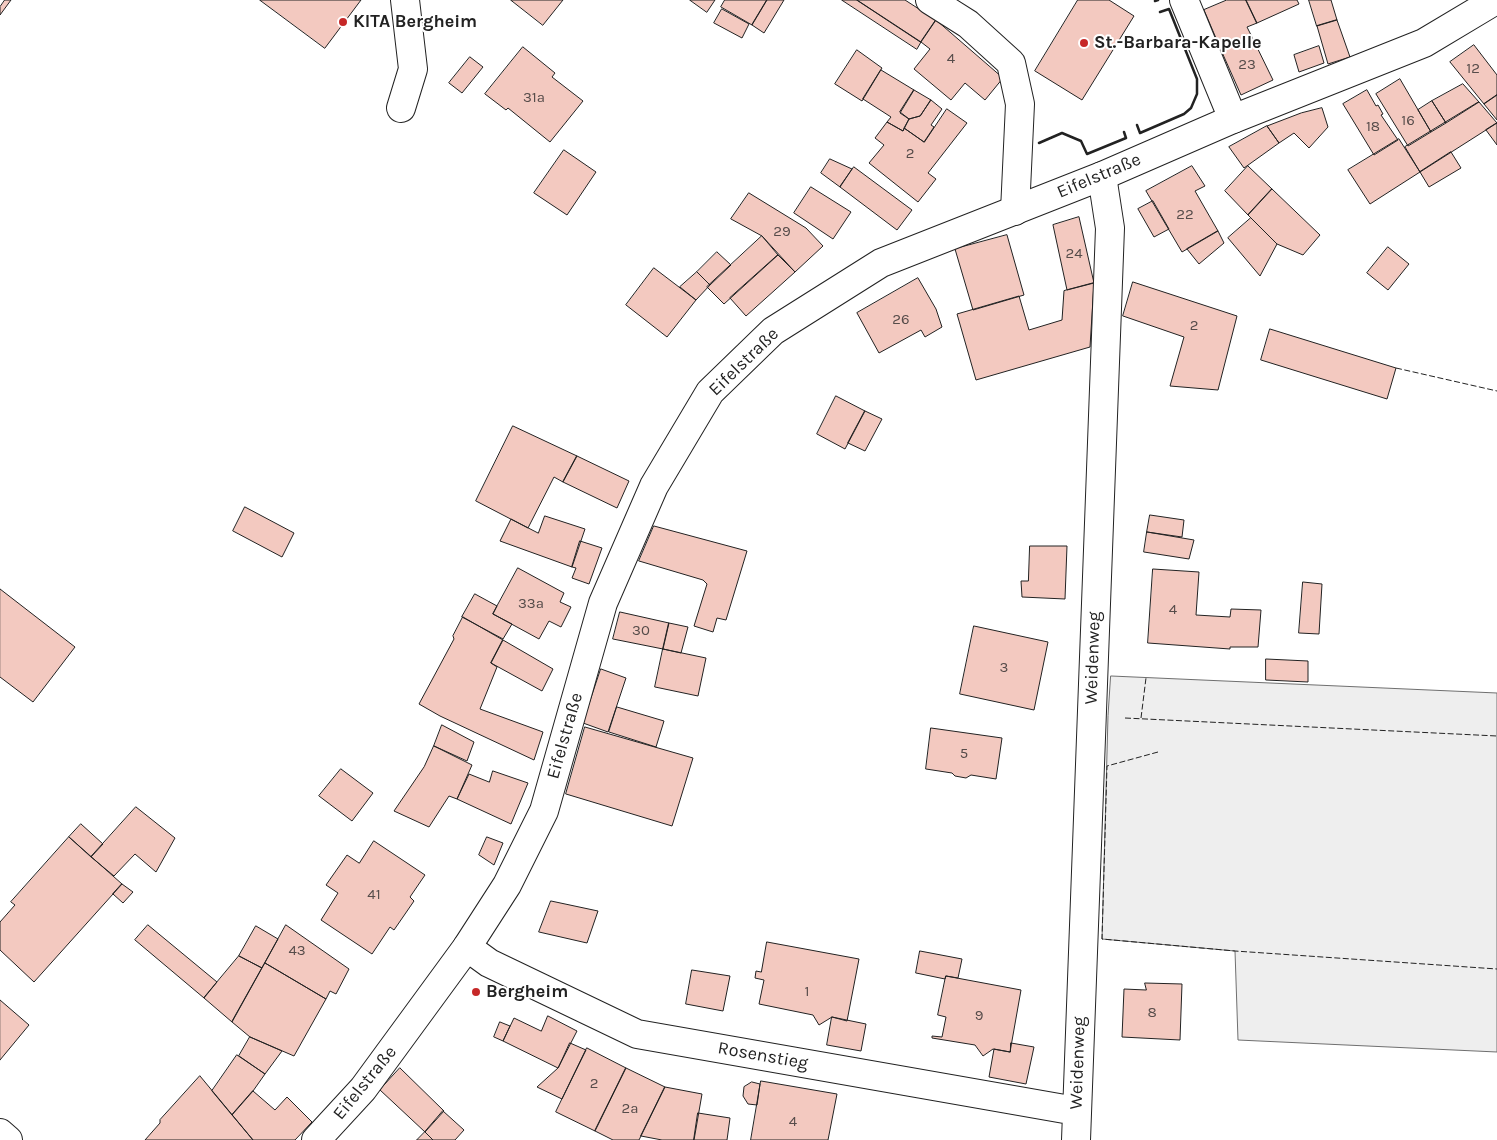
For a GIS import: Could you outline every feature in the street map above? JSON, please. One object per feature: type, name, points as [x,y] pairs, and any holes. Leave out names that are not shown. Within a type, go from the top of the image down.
[{"type":"street","points":[[401,108],[413,69],[405,0]]},
{"type":"street","points":[[930,0],[968,24],[1011,63],[1020,104],[1015,211]]},
{"type":"street","points":[[1184,0],[1232,119]]},
{"type":"street","name":"Eifelstraße","points":[[316,1140],[363,1090],[467,948],[507,885],[544,811],[603,603],[654,486],[710,392],[773,331],[880,263],[1102,176],[1232,119],[1424,43],[1496,0]]},
{"type":"street","name":"Weidenweg","points":[[1076,1140],[1110,228],[1102,176]]},
{"type":"street","name":"Rosenstieg","points":[[467,948],[489,962],[637,1034],[1076,1111]]},
{"type":"street","points":[[0,1133],[8,1140]]},
{"type":"shaded area","points":[[1111,676],[1497,693],[1497,1052],[1238,1040],[1235,951],[1102,939],[1108,716]]},
{"type":"building","points":[[5,0],[11,0],[0,15],[0,7]]},
{"type":"building","points":[[260,0],[361,0],[325,48]]},
{"type":"building","points":[[511,0],[563,0],[543,25]]},
{"type":"building","points":[[690,0],[715,0],[707,12]]},
{"type":"building","points":[[725,0],[767,0],[752,25],[721,7]]},
{"type":"building","points":[[767,0],[784,0],[764,33],[752,25]]},
{"type":"building","points":[[842,0],[857,0],[921,42],[917,49]]},
{"type":"building","points":[[857,0],[905,0],[936,20],[921,42]]},
{"type":"building","name":"St.-Barbara-Kapelle","points":[[1078,0],[1109,0],[1134,16],[1082,100],[1035,71]]},
{"type":"building","points":[[1227,0],[1246,0],[1257,23],[1247,27],[1251,35],[1221,50],[1204,10]]},
{"type":"building","points":[[1246,0],[1297,0],[1299,4],[1257,23]]},
{"type":"building","points":[[1309,0],[1331,0],[1337,20],[1317,26]]},
{"type":"building","points":[[722,9],[749,24],[742,38],[714,23]]},
{"type":"building","points":[[936,20],[1003,78],[985,100],[965,83],[951,100],[914,69],[930,49],[921,42]]},
{"type":"building","points":[[1337,20],[1350,57],[1328,64],[1317,26]]},
{"type":"building","points":[[1251,35],[1273,80],[1241,95],[1221,50]]},
{"type":"building","points":[[1474,45],[1497,75],[1497,95],[1484,104],[1450,62]]},
{"type":"building","points":[[1319,46],[1324,63],[1299,72],[1294,55]]},
{"type":"building","points":[[523,47],[555,73],[552,77],[583,101],[550,142],[508,108],[506,110],[485,94]]},
{"type":"building","points":[[857,50],[882,68],[862,101],[835,84]]},
{"type":"building","points":[[470,57],[483,67],[462,93],[449,83]]},
{"type":"building","points":[[881,70],[914,90],[900,113],[909,119],[903,131],[887,122],[891,117],[863,99]]},
{"type":"building","points":[[1400,79],[1431,132],[1408,146],[1376,94]]},
{"type":"building","points":[[1463,84],[1479,102],[1446,123],[1432,101]]},
{"type":"building","points":[[914,90],[931,100],[920,116],[909,119],[900,112]]},
{"type":"building","points":[[1367,90],[1398,140],[1374,155],[1343,104]]},
{"type":"building","points":[[1497,95],[1497,120],[1484,104]]},
{"type":"building","points":[[931,100],[942,109],[931,125],[934,127],[924,142],[904,128],[909,119],[920,116]]},
{"type":"building","points":[[1432,101],[1446,123],[1431,132],[1418,110]]},
{"type":"building","points":[[1479,102],[1497,123],[1420,172],[1405,147]]},
{"type":"building","points":[[1322,108],[1328,127],[1309,148],[1294,133],[1279,143],[1267,126],[1301,113]]},
{"type":"building","points":[[947,109],[967,123],[928,173],[936,179],[918,202],[869,163],[884,145],[875,138],[887,122],[903,131],[904,128],[924,142]]},
{"type":"building","points":[[1497,123],[1497,145],[1486,130]]},
{"type":"building","points":[[1267,126],[1279,143],[1244,168],[1229,147]]},
{"type":"building","points":[[1399,139],[1420,172],[1370,204],[1348,170]]},
{"type":"building","points":[[564,150],[596,172],[567,215],[534,193]]},
{"type":"building","points":[[1451,152],[1461,168],[1429,187],[1420,172]]},
{"type":"building","points":[[830,159],[852,169],[840,187],[821,173]]},
{"type":"building","points":[[1192,166],[1205,186],[1195,191],[1218,231],[1182,252],[1146,191]]},
{"type":"building","points":[[1248,166],[1272,189],[1248,215],[1225,191]]},
{"type":"building","points":[[854,167],[912,210],[897,230],[840,187]]},
{"type":"building","points":[[811,187],[851,212],[833,239],[794,213]]},
{"type":"building","points":[[1272,189],[1320,235],[1303,255],[1277,244],[1248,215]]},
{"type":"building","points":[[749,193],[806,228],[823,246],[795,272],[762,236],[731,219]]},
{"type":"building","points":[[1153,201],[1169,229],[1154,237],[1138,209]]},
{"type":"building","points":[[1079,217],[1094,283],[1067,290],[1053,225]]},
{"type":"building","points":[[1251,218],[1277,244],[1260,276],[1228,238]]},
{"type":"building","points":[[1218,231],[1224,243],[1199,264],[1187,249]]},
{"type":"building","points":[[1007,235],[1024,295],[973,310],[955,249]]},
{"type":"building","points":[[762,236],[778,255],[724,304],[707,287]]},
{"type":"building","points":[[1388,247],[1409,264],[1388,290],[1367,273]]},
{"type":"building","points":[[717,252],[731,265],[710,285],[697,272]]},
{"type":"building","points":[[778,255],[795,272],[746,316],[730,298]]},
{"type":"building","points":[[654,268],[696,300],[667,337],[626,305]]},
{"type":"building","points":[[697,272],[710,285],[696,300],[680,287]]},
{"type":"building","points":[[918,278],[936,309],[942,327],[925,337],[921,330],[879,353],[857,313]]},
{"type":"building","points":[[1133,282],[1237,316],[1218,390],[1170,386],[1184,337],[1123,316]]},
{"type":"building","points":[[1094,283],[1090,347],[976,380],[957,314],[1019,296],[1029,330],[1062,320],[1064,291]]},
{"type":"building","points":[[1270,329],[1396,368],[1387,399],[1261,360]]},
{"type":"building","points":[[836,396],[865,411],[845,449],[817,434]]},
{"type":"building","points":[[865,411],[882,419],[865,451],[848,443]]},
{"type":"building","points":[[513,426],[577,456],[563,482],[554,477],[528,528],[476,501]]},
{"type":"building","points":[[577,456],[629,481],[617,508],[563,482]]},
{"type":"building","points":[[245,507],[294,533],[282,557],[233,531]]},
{"type":"building","points":[[1150,515],[1184,520],[1182,537],[1147,532]]},
{"type":"building","points":[[545,516],[585,529],[572,567],[500,541],[511,519],[538,533]]},
{"type":"building","points":[[654,526],[747,551],[726,620],[717,618],[713,632],[694,626],[707,584],[703,580],[639,561]]},
{"type":"building","points":[[1147,532],[1194,540],[1189,559],[1144,552]]},
{"type":"building","points":[[580,541],[602,548],[589,584],[572,578],[576,568],[572,567]]},
{"type":"building","points":[[1030,546],[1067,546],[1065,599],[1022,597],[1021,581],[1028,581]]},
{"type":"building","points":[[518,568],[564,593],[560,602],[571,607],[561,627],[549,621],[539,639],[493,614]]},
{"type":"building","points":[[1153,569],[1199,572],[1196,615],[1230,617],[1231,609],[1261,610],[1258,647],[1230,647],[1230,649],[1148,643]]},
{"type":"building","points":[[1303,582],[1322,584],[1319,634],[1299,633]]},
{"type":"building","points":[[0,589],[75,647],[33,702],[0,677]]},
{"type":"building","points":[[475,594],[497,606],[493,614],[512,624],[503,639],[462,617]]},
{"type":"building","points":[[620,612],[669,623],[663,649],[613,639]]},
{"type":"building","points":[[463,617],[503,640],[491,663],[497,667],[480,709],[543,732],[534,760],[440,716],[419,704],[454,639],[453,636]]},
{"type":"building","points":[[669,623],[688,627],[681,653],[663,649]]},
{"type":"building","points":[[974,626],[1048,642],[1034,710],[960,694]]},
{"type":"building","points":[[503,640],[553,669],[542,691],[491,663]]},
{"type":"building","points":[[663,649],[706,658],[698,696],[655,687]]},
{"type":"building","points":[[1266,659],[1308,661],[1308,682],[1266,680]]},
{"type":"building","points":[[601,669],[626,678],[608,732],[583,723]]},
{"type":"building","points":[[617,707],[664,721],[656,747],[609,732]]},
{"type":"building","points":[[442,725],[474,742],[467,761],[434,746]]},
{"type":"building","points":[[585,727],[693,758],[672,826],[566,794]]},
{"type":"building","points":[[931,728],[1002,738],[996,779],[971,775],[966,778],[955,776],[952,773],[926,769]]},
{"type":"building","points":[[434,746],[472,765],[457,799],[449,796],[429,827],[394,811],[424,767]]},
{"type":"building","points":[[341,769],[373,793],[352,821],[319,796]]},
{"type":"building","points":[[493,771],[528,783],[511,824],[457,799],[469,774],[489,782]]},
{"type":"building","points":[[136,807],[175,838],[156,872],[135,854],[114,876],[91,857]]},
{"type":"building","points":[[81,824],[103,844],[91,857],[69,837]]},
{"type":"building","points":[[69,837],[122,884],[34,982],[0,950],[0,922],[15,905],[11,902]]},
{"type":"building","points":[[487,837],[503,843],[494,865],[479,855]]},
{"type":"building","points":[[374,841],[425,875],[410,897],[414,901],[394,930],[390,927],[372,954],[321,920],[338,893],[326,885],[347,855],[359,863]]},
{"type":"building","points":[[122,884],[133,892],[123,903],[113,894]]},
{"type":"building","points":[[551,901],[598,911],[587,943],[539,932]]},
{"type":"building","points":[[148,925],[217,982],[204,998],[135,940]]},
{"type":"building","points":[[286,925],[349,969],[336,994],[330,991],[326,999],[265,963]]},
{"type":"building","points":[[256,926],[278,939],[262,968],[239,956]]},
{"type":"building","points":[[767,942],[859,959],[847,1021],[832,1017],[819,1025],[813,1015],[759,1004],[764,980],[755,978],[756,971],[761,972]]},
{"type":"building","points":[[920,951],[962,959],[958,978],[946,976],[945,979],[916,973]]},
{"type":"building","points":[[239,956],[262,968],[232,1022],[204,998]]},
{"type":"building","points":[[265,963],[326,999],[294,1056],[250,1037],[232,1022]]},
{"type":"building","points":[[692,970],[730,976],[723,1011],[686,1004]]},
{"type":"building","points":[[946,976],[1021,990],[1010,1052],[993,1049],[983,1056],[975,1045],[932,1038],[932,1036],[942,1037],[946,1017],[938,1015]]},
{"type":"building","points":[[1145,983],[1182,984],[1180,1040],[1122,1037],[1124,989],[1146,990]]},
{"type":"building","points":[[0,1000],[29,1025],[0,1060]]},
{"type":"building","points":[[548,1016],[577,1031],[558,1068],[503,1041],[514,1018],[541,1031]]},
{"type":"building","points":[[832,1017],[866,1024],[861,1051],[827,1045]]},
{"type":"building","points":[[500,1022],[510,1026],[503,1041],[494,1037]]},
{"type":"building","points":[[250,1037],[282,1051],[265,1074],[239,1056]]},
{"type":"building","points":[[570,1043],[586,1050],[562,1099],[537,1087],[558,1068]]},
{"type":"building","points":[[1011,1043],[1034,1047],[1026,1084],[989,1077],[994,1049],[1010,1052]]},
{"type":"building","points":[[587,1048],[626,1068],[595,1131],[556,1112]]},
{"type":"building","points":[[237,1055],[265,1074],[232,1115],[212,1091]]},
{"type":"building","points":[[400,1068],[444,1111],[425,1132],[380,1090]]},
{"type":"building","points":[[626,1068],[665,1087],[639,1140],[613,1140],[595,1131]]},
{"type":"building","points":[[200,1076],[253,1140],[145,1140],[160,1123],[160,1120]]},
{"type":"building","points":[[761,1081],[837,1094],[828,1140],[751,1140]]},
{"type":"building","points":[[752,1082],[760,1084],[757,1105],[748,1104],[743,1096],[744,1087]]},
{"type":"building","points":[[665,1087],[702,1094],[694,1140],[662,1140],[641,1136]]},
{"type":"building","points":[[253,1091],[275,1110],[287,1097],[312,1122],[295,1140],[253,1140],[232,1115]]},
{"type":"building","points":[[443,1111],[464,1130],[455,1140],[433,1140],[425,1132]]},
{"type":"building","points":[[698,1113],[730,1118],[727,1140],[694,1140]]},
{"type":"building","points":[[425,1132],[433,1140],[417,1140]]},
{"type":"fence","points":[[1396,368],[1497,391]]},
{"type":"fence","points":[[1141,718],[1146,678]]},
{"type":"fence","points":[[1125,718],[1497,736]]},
{"type":"fence","points":[[1158,752],[1107,766],[1102,939],[1235,951],[1497,969]]},
{"type":"wall","points":[[1137,125],[1140,133],[1184,114],[1191,108],[1197,94],[1197,79],[1169,9],[1160,12]]},
{"type":"wall","points":[[1039,143],[1062,133],[1081,141],[1087,154],[1126,138],[1124,132]]},
{"type":"place","name":"KITA Bergheim","points":[[343,22]]},
{"type":"place","name":"St.-Barbara-Kapelle","points":[[1084,43]]},
{"type":"place","name":"Bergheim","points":[[476,992]]}]
